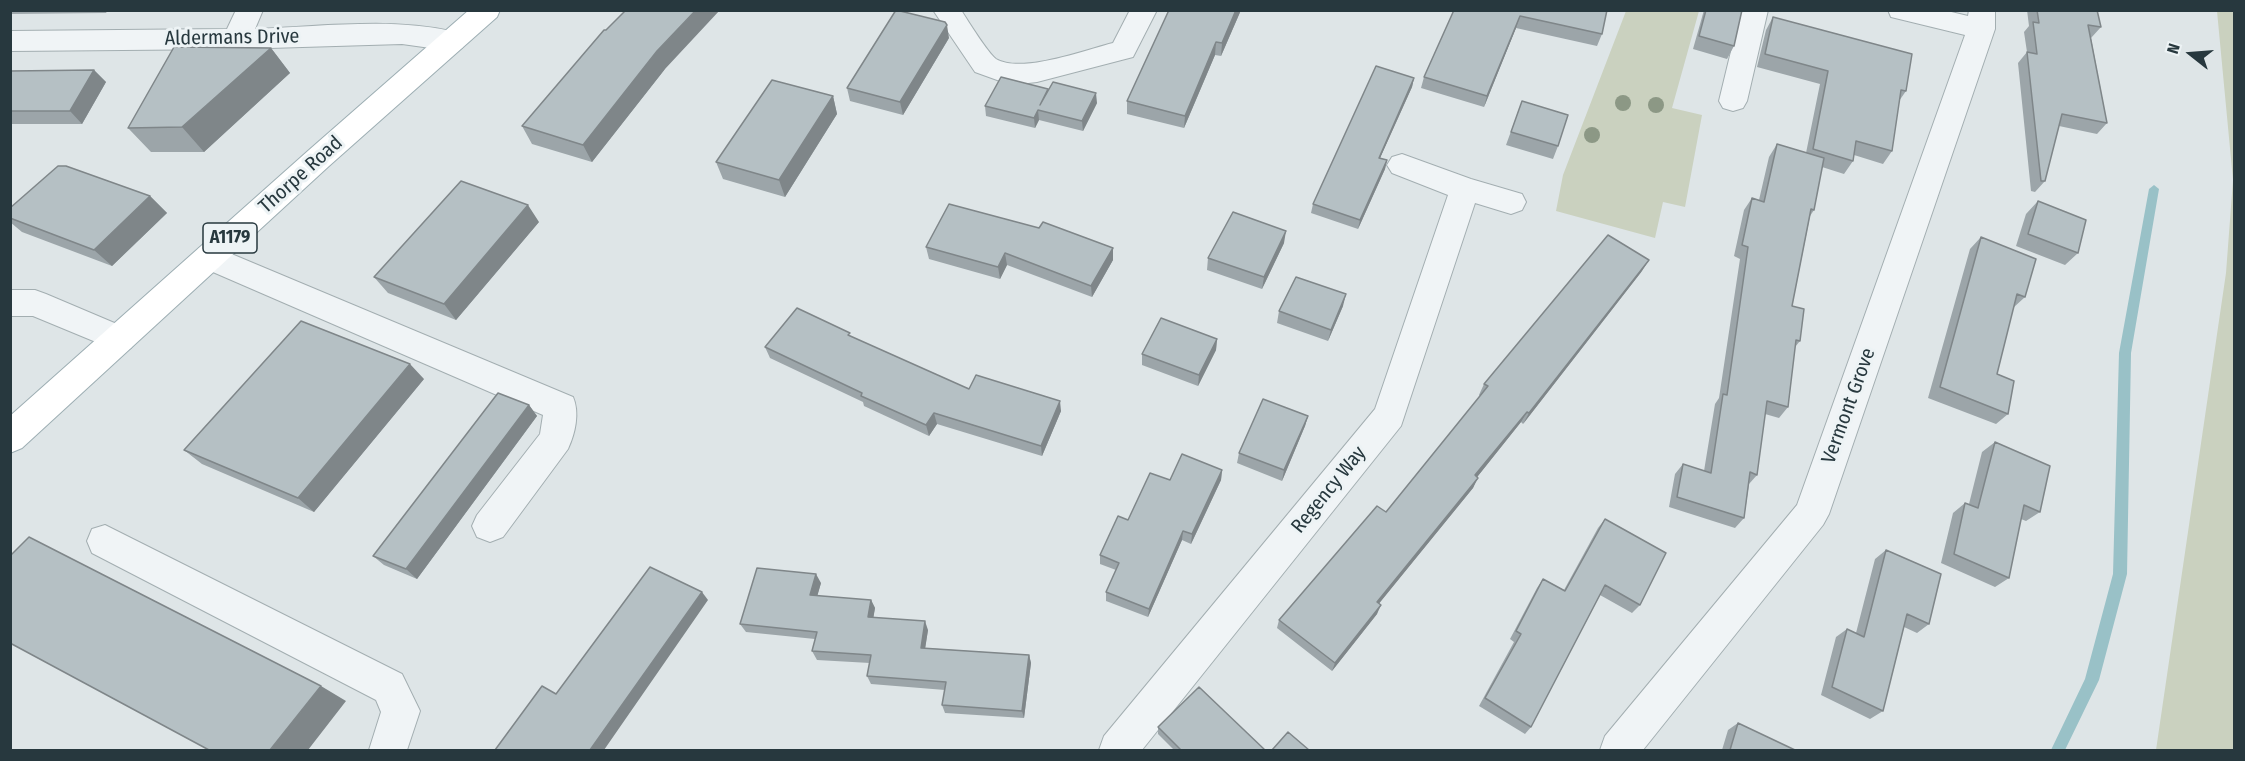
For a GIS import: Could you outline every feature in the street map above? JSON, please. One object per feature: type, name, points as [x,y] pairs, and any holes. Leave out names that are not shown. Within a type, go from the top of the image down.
[{"type":"main road","name":"Thorpe Road","points":[[10,438],[487,10]]},
{"type":"street","points":[[236,39],[250,10]]},
{"type":"street","points":[[946,10],[985,65],[1011,75],[1037,72],[1123,50],[1144,10]]},
{"type":"street","points":[[1733,101],[1755,10]]},
{"type":"street","points":[[1901,10],[1981,20]]},
{"type":"street","name":"Vermont Grove","points":[[1619,750],[1811,514],[1981,20]]},
{"type":"street","name":"Aldermans Drive","points":[[10,41],[236,39],[402,34],[452,41]]},
{"type":"street","points":[[1402,165],[1465,189],[1511,202]]},
{"type":"street","name":"Regency Way","points":[[1118,750],[1389,416],[1465,189]]},
{"type":"street","points":[[210,257],[561,407],[556,439],[490,526]]},
{"type":"street","points":[[10,303],[36,303],[120,339]]},
{"type":"street","points":[[105,541],[389,687],[401,711],[388,750]]},
{"type":"green space","points":[[1626,11],[1699,11],[1672,108],[1702,115],[1685,207],[1663,202],[1655,238],[1556,211],[1563,175]]},
{"type":"green space","points":[[2217,11],[2234,11],[2234,750],[2156,750],[2226,273],[2233,180]]},
{"type":"building","points":[[626,10],[696,10],[657,51],[583,145],[522,126],[604,30]]},
{"type":"building","points":[[896,10],[945,22],[947,25],[900,102],[847,88]]},
{"type":"building","points":[[1169,10],[1236,10],[1222,43],[1216,42],[1185,116],[1127,101]]},
{"type":"building","points":[[1454,10],[1607,10],[1602,34],[1520,16],[1487,96],[1424,77]]},
{"type":"building","points":[[1706,10],[1742,10],[1734,46],[1699,36]]},
{"type":"building","points":[[2037,10],[2097,10],[2101,27],[2088,25],[2107,123],[2062,114],[2045,181],[2041,181],[2027,52],[2037,54],[2033,22],[2039,23]]},
{"type":"building","points":[[1773,17],[1912,54],[1906,91],[1901,90],[1892,151],[1856,141],[1853,161],[1813,149],[1828,71],[1765,54]]},
{"type":"building","points":[[174,47],[271,48],[182,127],[128,128]]},
{"type":"building","points":[[1376,66],[1414,78],[1379,158],[1387,160],[1360,220],[1313,204]]},
{"type":"building","points":[[94,70],[70,111],[10,111],[10,71]]},
{"type":"building","points":[[1001,77],[1048,89],[1040,105],[1053,82],[1096,93],[1082,121],[1038,110],[1034,118],[985,106]]},
{"type":"building","points":[[772,80],[833,96],[779,180],[716,162]]},
{"type":"building","points":[[1522,101],[1568,115],[1558,146],[1511,132]]},
{"type":"building","points":[[1777,144],[1824,158],[1814,210],[1811,209],[1792,306],[1804,309],[1800,341],[1796,340],[1788,407],[1767,401],[1757,475],[1750,472],[1744,518],[1677,497],[1683,464],[1711,473],[1723,394],[1727,395],[1748,247],[1742,245],[1752,198],[1764,202]]},
{"type":"building","points":[[58,166],[66,166],[150,196],[94,250],[10,218],[10,208]]},
{"type":"building","points":[[461,181],[528,205],[444,304],[374,277]]},
{"type":"building","points":[[2038,201],[2086,220],[2078,253],[2028,234]]},
{"type":"building","points":[[949,204],[1039,228],[1043,222],[1113,248],[1091,286],[1005,253],[998,267],[926,247]]},
{"type":"building","points":[[1233,212],[1286,231],[1264,277],[1208,258]]},
{"type":"building","points":[[1608,235],[1649,260],[1529,413],[1527,412],[1475,475],[1478,478],[1377,602],[1381,605],[1335,663],[1279,620],[1377,506],[1386,512],[1488,386],[1484,384]]},
{"type":"building","points":[[1981,237],[2036,259],[2025,297],[2017,294],[1997,374],[2014,381],[2008,414],[1940,387]]},
{"type":"building","points":[[1296,277],[1346,294],[1331,330],[1279,311]]},
{"type":"building","points":[[797,308],[850,333],[848,335],[969,389],[976,375],[1060,401],[1041,446],[934,413],[926,425],[861,396],[862,393],[765,347]]},
{"type":"building","points":[[1161,318],[1217,339],[1199,375],[1142,354]]},
{"type":"building","points":[[301,321],[410,364],[298,498],[184,450]]},
{"type":"building","points":[[498,393],[529,405],[406,569],[373,556]]},
{"type":"building","points":[[1263,399],[1308,416],[1284,470],[1239,453]]},
{"type":"building","points":[[1995,442],[2050,466],[2040,512],[2024,505],[2009,578],[1954,554],[1965,503],[1978,508]]},
{"type":"building","points":[[1182,454],[1222,470],[1192,534],[1183,531],[1149,609],[1106,592],[1119,563],[1100,555],[1118,516],[1128,520],[1150,473],[1170,480]]},
{"type":"building","points":[[1605,519],[1666,553],[1640,605],[1605,585],[1531,727],[1485,698],[1521,634],[1516,631],[1543,579],[1565,591]]},
{"type":"building","points":[[29,537],[321,686],[270,750],[209,750],[10,643],[10,556]]},
{"type":"building","points":[[1886,550],[1941,574],[1929,624],[1907,614],[1883,711],[1832,687],[1847,629],[1864,637]]},
{"type":"building","points":[[650,567],[702,592],[590,750],[495,750],[542,686],[556,694]]},
{"type":"building","points":[[757,568],[816,574],[810,595],[871,600],[868,617],[925,621],[921,648],[1029,655],[1022,711],[942,705],[946,682],[867,676],[871,655],[812,651],[817,632],[740,624]]},
{"type":"building","points":[[1199,687],[1265,750],[1181,750],[1158,727]]},
{"type":"building","points":[[1738,723],[1795,750],[1730,750]]},
{"type":"building","points":[[1288,732],[1309,750],[1272,750]]},
{"type":"waterway","points":[[2058,750],[2092,680],[2120,574],[2125,353],[2154,189]]}]
